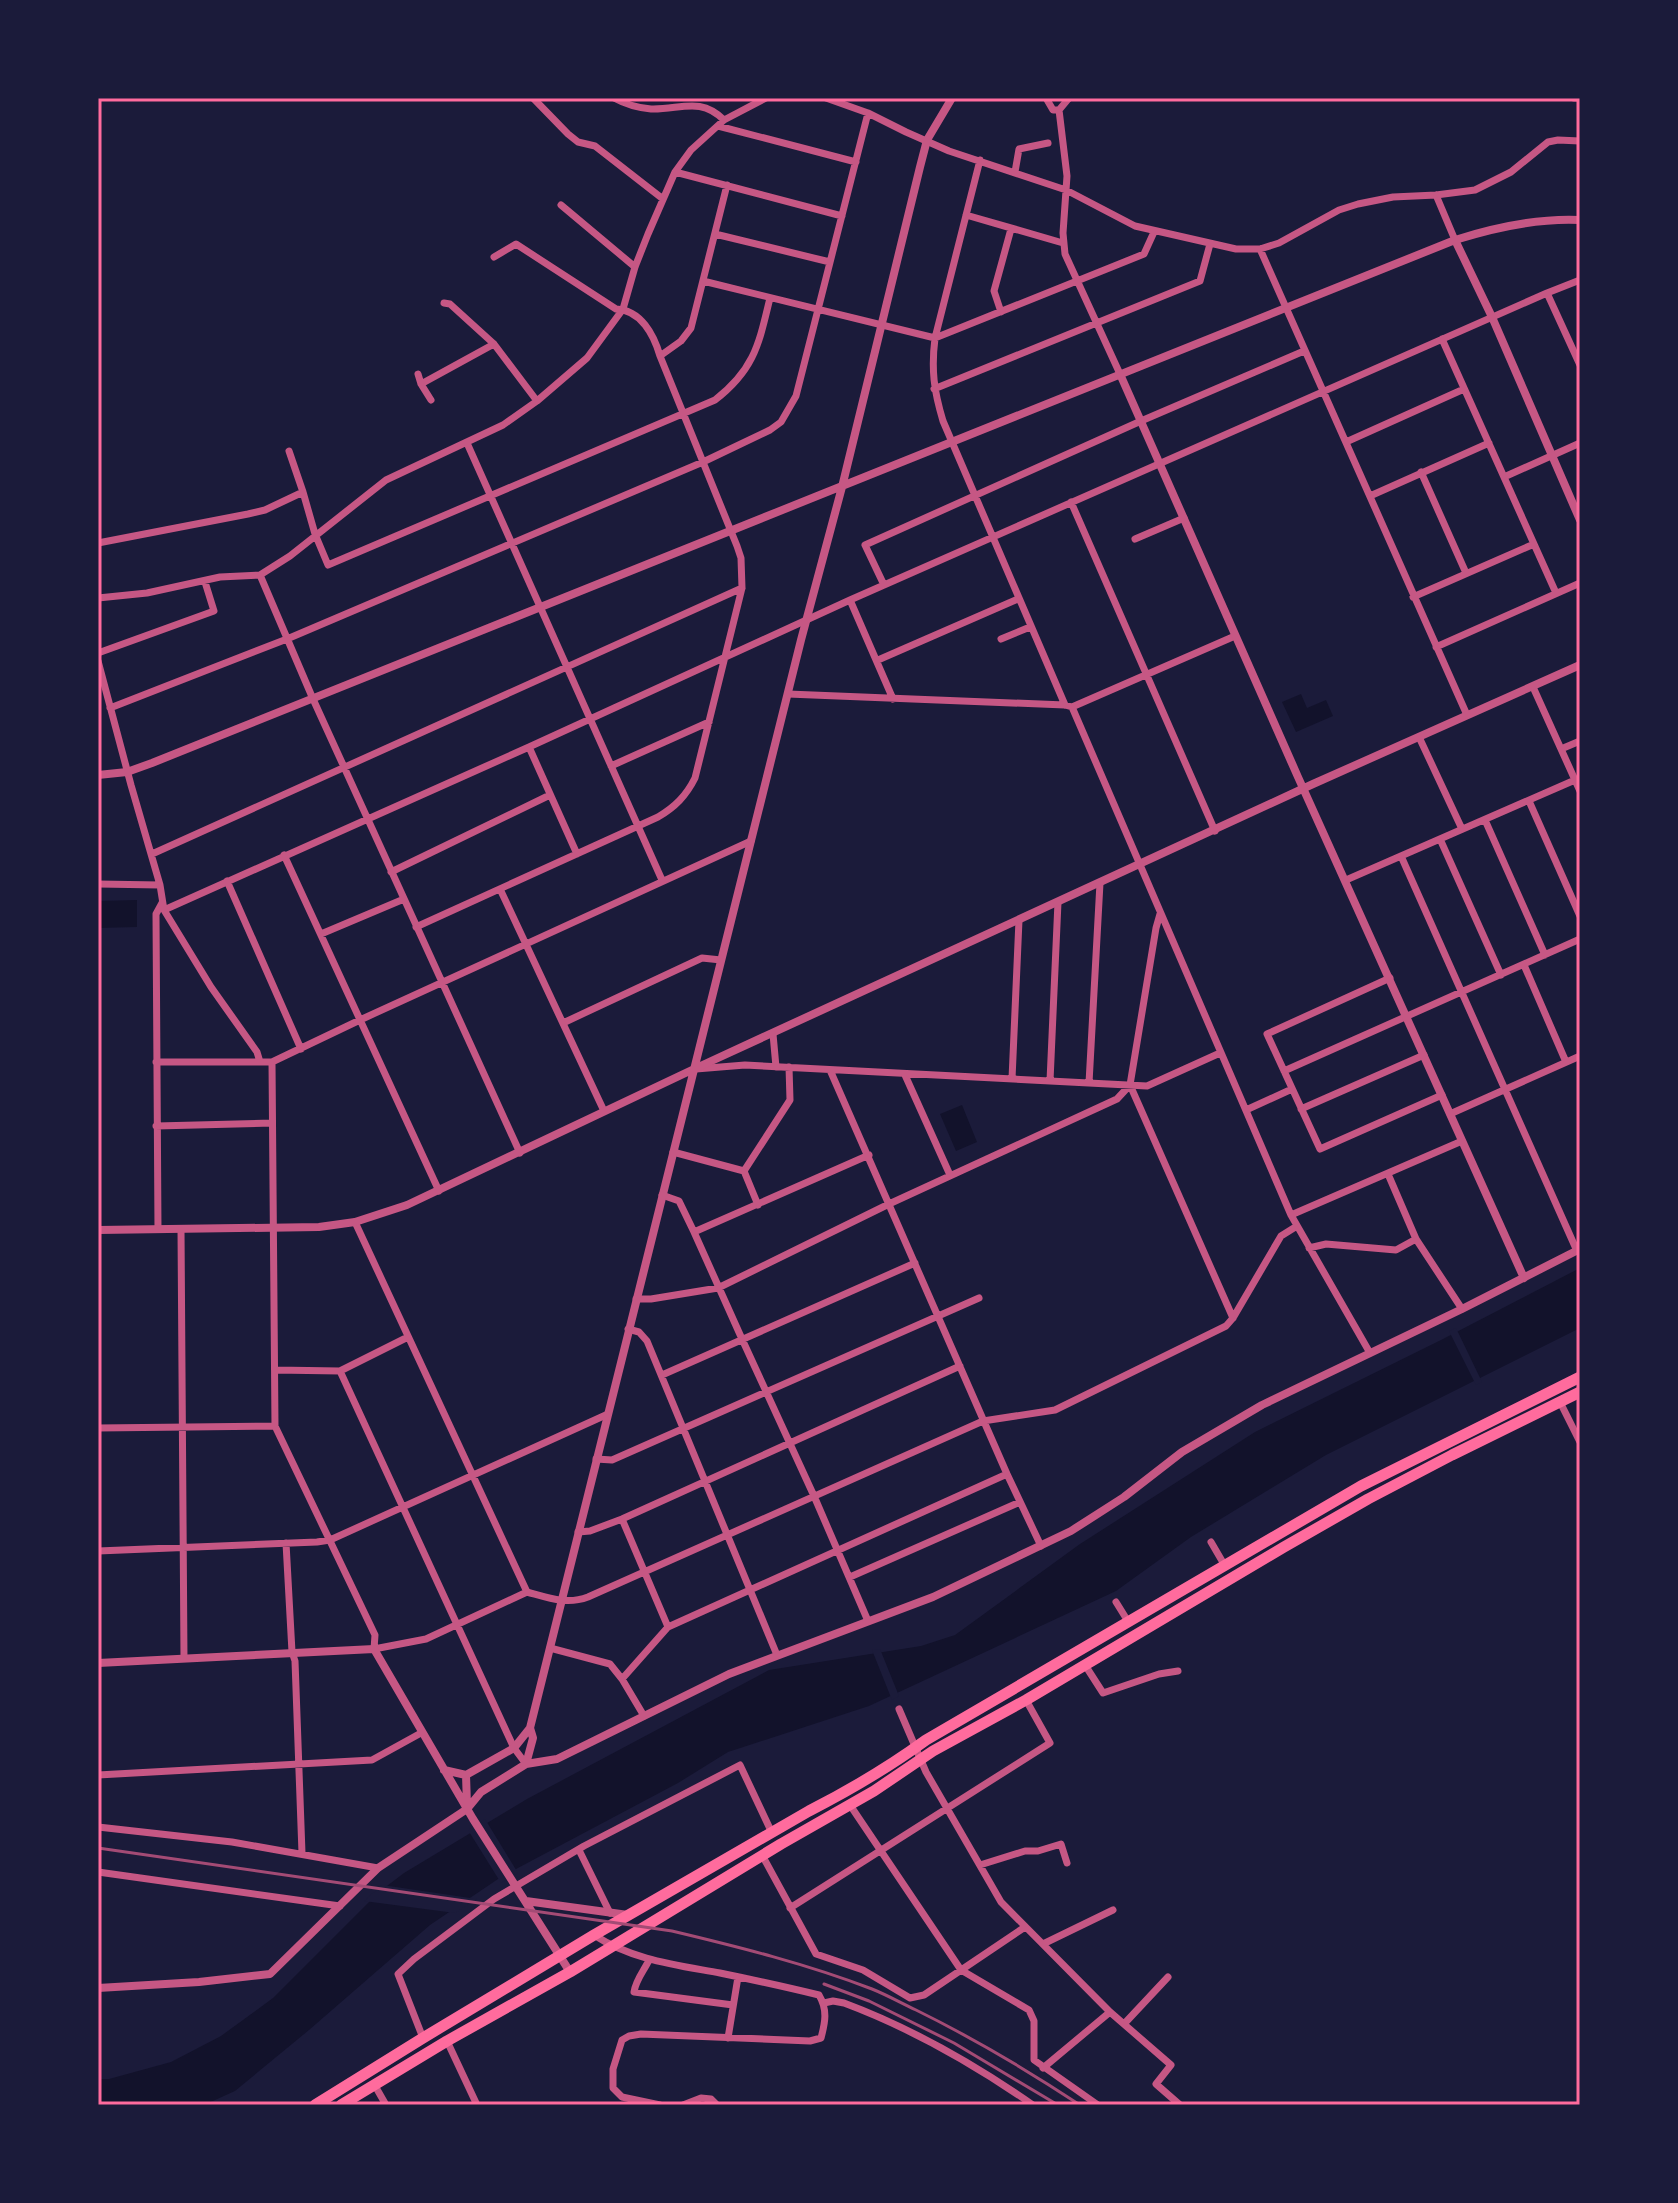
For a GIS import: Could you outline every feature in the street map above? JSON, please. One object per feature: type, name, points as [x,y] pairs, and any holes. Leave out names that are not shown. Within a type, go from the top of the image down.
[{"type":"highway","points":[[315,2105],[594,1935],[844,1793],[915,1748],[1361,1486],[1580,1377]]},
{"type":"highway","points":[[341,2105],[874,1791],[933,1751],[1026,1700],[1368,1499],[1580,1392]]},
{"type":"street","points":[[533,98],[578,142],[595,146],[663,199]]},
{"type":"street","points":[[614,98],[648,109],[697,106],[709,109],[721,123],[856,162]]},
{"type":"street","points":[[98,598],[147,593],[220,577],[260,575],[290,556],[386,480],[503,425],[537,401],[587,358],[623,309],[635,267],[663,199],[675,172],[691,150],[748,102],[766,98]]},
{"type":"street","points":[[826,98],[868,113],[949,151],[1066,190],[1135,226],[1236,249],[1260,249],[1279,243],[1339,210],[1358,204],[1393,197],[1475,190],[1520,166],[1548,142],[1580,141]]},
{"type":"street","points":[[444,1770],[466,1775],[514,1748],[530,1728],[927,140],[952,98]]},
{"type":"street","points":[[1046,98],[1053,110],[1059,110]]},
{"type":"street","points":[[1069,98],[1059,110],[1067,176],[1065,254],[1524,1278]]},
{"type":"street","points":[[110,708],[287,639],[703,462],[781,422],[796,396],[868,113]]},
{"type":"street","points":[[1015,172],[1019,149],[1048,143]]},
{"type":"street","points":[[980,160],[935,338],[932,363],[934,389],[943,421],[1030,627],[1139,865],[1291,1215],[1370,1353]]},
{"type":"street","points":[[675,172],[842,216]]},
{"type":"street","points":[[660,356],[681,341],[691,328],[727,185]]},
{"type":"street","points":[[1436,195],[1580,520]]},
{"type":"street","points":[[561,205],[635,267]]},
{"type":"street","points":[[966,215],[1063,243]]},
{"type":"street","points":[[98,775],[127,772],[313,699],[1455,240],[1519,224],[1580,220]]},
{"type":"street","points":[[1001,312],[994,291],[1011,229]]},
{"type":"street","points":[[703,281],[935,338],[1144,254],[1154,232]]},
{"type":"street","points":[[715,234],[830,262]]},
{"type":"street","points":[[416,927],[672,809],[690,789],[695,778],[742,588],[741,558],[655,340],[647,327],[636,316],[616,309],[516,244],[494,257]]},
{"type":"street","points":[[934,389],[1200,281],[1210,244]]},
{"type":"street","points":[[1260,249],[1467,715]]},
{"type":"street","points":[[158,1229],[156,914],[163,906],[227,881],[850,600],[1580,280]]},
{"type":"street","points":[[1547,293],[1580,365]]},
{"type":"street","points":[[289,451],[328,565],[715,400],[747,367],[760,342],[770,298]]},
{"type":"street","points":[[444,303],[450,304],[494,344],[537,401]]},
{"type":"street","points":[[1442,339],[1556,593]]},
{"type":"street","points":[[421,384],[494,344]]},
{"type":"street","points":[[884,585],[865,545],[1304,351]]},
{"type":"street","points":[[418,374],[431,400]]},
{"type":"street","points":[[1346,442],[1464,389]]},
{"type":"street","points":[[467,443],[662,880]]},
{"type":"street","points":[[1370,496],[1489,443]]},
{"type":"street","points":[[1504,477],[1580,443]]},
{"type":"street","points":[[1421,472],[1466,573]]},
{"type":"street","points":[[98,543],[265,510],[303,492]]},
{"type":"street","points":[[1071,502],[1215,831]]},
{"type":"street","points":[[1135,539],[1184,518]]},
{"type":"street","points":[[1413,597],[1534,544]]},
{"type":"street","points":[[260,575],[313,699],[520,1153]]},
{"type":"street","points":[[98,653],[214,611],[205,582]]},
{"type":"street","points":[[1436,647],[1580,583]]},
{"type":"street","points":[[152,854],[742,588]]},
{"type":"street","points":[[878,660],[1018,599]]},
{"type":"street","points":[[850,600],[893,699]]},
{"type":"street","points":[[1001,639],[1030,627]]},
{"type":"street","points":[[788,694],[1068,706],[1235,636]]},
{"type":"street","points":[[98,661],[152,854],[163,906],[211,987],[257,1052],[260,1062]]},
{"type":"street","points":[[98,1230],[319,1227],[355,1222],[407,1205],[694,1069],[1580,665]]},
{"type":"street","points":[[1533,687],[1580,791]]},
{"type":"street","points":[[611,766],[709,722]]},
{"type":"street","points":[[1419,737],[1462,829]]},
{"type":"street","points":[[1561,749],[1580,741]]},
{"type":"street","points":[[529,747],[577,854]]},
{"type":"street","points":[[1346,880],[1575,780]]},
{"type":"street","points":[[391,872],[550,795]]},
{"type":"street","points":[[1529,801],[1580,916]]},
{"type":"street","points":[[1485,820],[1545,955]]},
{"type":"street","points":[[1440,839],[1501,975]]},
{"type":"street","points":[[156,1062],[272,1062],[751,841]]},
{"type":"street","points":[[284,855],[439,1191]]},
{"type":"street","points":[[98,1988],[270,1974],[378,1868],[467,1809],[481,1792],[526,1764],[557,1759],[729,1674],[933,1597],[1041,1546],[1071,1531],[1124,1497],[1182,1452],[1262,1405],[1579,1250],[1401,856]]},
{"type":"street","points":[[227,881],[301,1049]]},
{"type":"street","points":[[1089,1083],[1100,883]]},
{"type":"street","points":[[98,884],[160,885]]},
{"type":"street","points":[[500,889],[604,1111]]},
{"type":"street","points":[[321,934],[404,899]]},
{"type":"street","points":[[1050,1081],[1058,902]]},
{"type":"street","points":[[1160,914],[1130,1085],[1233,1318]]},
{"type":"street","points":[[1012,1079],[1019,920]]},
{"type":"street","points":[[1284,1071],[1580,939]]},
{"type":"street","points":[[563,1023],[702,958],[721,960]]},
{"type":"street","points":[[1524,965],[1566,1062]]},
{"type":"street","points":[[1390,978],[1267,1034],[1320,1149],[1442,1095]]},
{"type":"street","points":[[773,1034],[776,1067]]},
{"type":"street","points":[[694,1069],[745,1065],[1147,1086],[1220,1053]]},
{"type":"street","points":[[1301,1109],[1424,1055]]},
{"type":"street","points":[[1450,1114],[1580,1056]]},
{"type":"street","points":[[272,1062],[275,1426],[375,1635],[374,1649],[473,1819],[570,1972]]},
{"type":"street","points":[[744,1171],[790,1100],[789,1067]]},
{"type":"street","points":[[830,1070],[1041,1546]]},
{"type":"street","points":[[905,1075],[950,1175]]},
{"type":"street","points":[[636,1299],[718,1288],[950,1175],[1117,1099],[1130,1085]]},
{"type":"street","points":[[1246,1110],[1292,1089]]},
{"type":"street","points":[[156,1126],[272,1123]]},
{"type":"street","points":[[1291,1215],[1462,1141]]},
{"type":"street","points":[[673,1152],[744,1171]]},
{"type":"street","points":[[694,1232],[869,1155]]},
{"type":"street","points":[[744,1171],[758,1205]]},
{"type":"street","points":[[1388,1174],[1416,1239],[1462,1309]]},
{"type":"street","points":[[662,1195],[679,1201],[694,1232],[868,1621]]},
{"type":"street","points":[[355,1222],[527,1592]]},
{"type":"street","points":[[98,1663],[374,1649],[426,1639],[527,1592],[562,1602],[577,1601],[983,1421],[1055,1410],[1226,1326],[1281,1236],[1297,1226]]},
{"type":"street","points":[[181,1229],[184,1658]]},
{"type":"street","points":[[1309,1248],[1326,1244],[1396,1250],[1416,1239]]},
{"type":"street","points":[[662,1375],[915,1263]]},
{"type":"street","points":[[596,1459],[612,1460],[979,1298]]},
{"type":"street","points":[[628,1329],[639,1332],[647,1341],[777,1655]]},
{"type":"street","points":[[275,1370],[340,1371],[408,1337]]},
{"type":"street","points":[[578,1532],[590,1531],[622,1519],[960,1366]]},
{"type":"street","points":[[340,1371],[514,1748],[526,1764]]},
{"type":"street","points":[[1560,1402],[1580,1442]]},
{"type":"street","points":[[98,1551],[330,1540],[608,1414]]},
{"type":"street","points":[[98,1428],[275,1426]]},
{"type":"street","points":[[622,1679],[668,1627],[1007,1474]]},
{"type":"street","points":[[850,1577],[1020,1502]]},
{"type":"street","points":[[622,1519],[668,1627]]},
{"type":"street","points":[[1211,1542],[1225,1566]]},
{"type":"street","points":[[286,1543],[295,1661],[302,1853]]},
{"type":"street","points":[[1116,1602],[1129,1623]]},
{"type":"street","points":[[550,1648],[610,1664],[644,1716]]},
{"type":"street","points":[[1085,1665],[1103,1693],[1159,1674],[1178,1671]]},
{"type":"street","points":[[790,1908],[1050,1743],[1026,1700]]},
{"type":"street","points":[[899,1709],[921,1760],[1001,1902],[1110,2012],[1171,2065],[1156,2084],[1180,2105]]},
{"type":"street","points":[[526,1764],[533,1738],[530,1728]]},
{"type":"street","points":[[98,1775],[372,1760],[421,1733]]},
{"type":"street","points":[[423,2038],[398,1974],[515,1885],[740,1765],[773,1833]]},
{"type":"street","points":[[466,1775],[467,1809]]},
{"type":"street","points":[[850,1805],[961,1970],[1029,2010],[1034,2021],[1034,2060],[1098,2105]]},
{"type":"street","points":[[98,1827],[232,1842],[378,1868]]},
{"type":"street","points":[[980,1865],[1061,1844],[1067,1863]]},
{"type":"street","points":[[579,1850],[610,1913]]},
{"type":"street","points":[[762,1855],[816,1954],[863,1970],[910,1998],[924,1995],[1025,1927]]},
{"type":"street","points":[[98,1872],[340,1906]]},
{"type":"street","points":[[526,1901],[629,1915]]},
{"type":"street","points":[[1043,1944],[1113,1910]]},
{"type":"street","points":[[594,1935],[611,1946],[649,1960],[819,1995],[824,2003],[826,2020],[821,2038],[810,2041],[641,2034],[622,2040],[613,2069],[613,2088],[622,2097],[660,2105]]},
{"type":"street","points":[[649,1960],[635,1982],[634,1992],[733,2005]]},
{"type":"street","points":[[728,2038],[738,1977]]},
{"type":"street","points":[[1124,2024],[1168,1977]]},
{"type":"street","points":[[824,2003],[844,2003],[926,2040],[1033,2105]]},
{"type":"street","points":[[1043,2068],[1110,2012]]},
{"type":"street","points":[[447,2041],[477,2105]]},
{"type":"street","points":[[374,2084],[386,2105]]},
{"type":"street","points":[[683,2105],[701,2098],[711,2099],[717,2105]]},
{"type":"shaded area","points":[[1301,694],[1307,708],[1326,700],[1333,716],[1296,732],[1282,702]]},
{"type":"shaded area","points":[[137,900],[137,927],[98,928],[98,901]]},
{"type":"shaded area","points":[[962,1105],[977,1142],[956,1151],[940,1114]]},
{"type":"shaded area","points":[[1580,1268],[1580,1328],[1326,1455],[1191,1537],[1116,1591],[869,1706],[728,1752],[678,1783],[501,1877],[430,1925],[235,2091],[204,2105],[98,2105],[98,2079],[109,2079],[171,2062],[221,2036],[273,1998],[379,1892],[404,1873],[527,1799],[769,1670],[921,1646],[955,1635],[1080,1544],[1255,1432]]},
{"type":"pier","points":[[1456,1328],[1482,1382],[1476,1385],[1449,1331]]},
{"type":"pier","points":[[880,1649],[899,1696],[892,1700],[872,1650]]},
{"type":"pier","points":[[485,1819],[518,1873],[501,1883],[468,1830]]},
{"type":"pier","points":[[382,1885],[477,1899],[455,1913],[364,1901]]},
{"type":"railway","points":[[98,1848],[672,1931],[748,1950],[883,1994],[979,2043],[1080,2105]]},
{"type":"railway","points":[[824,1984],[869,2001],[954,2043],[1058,2105]]}]
